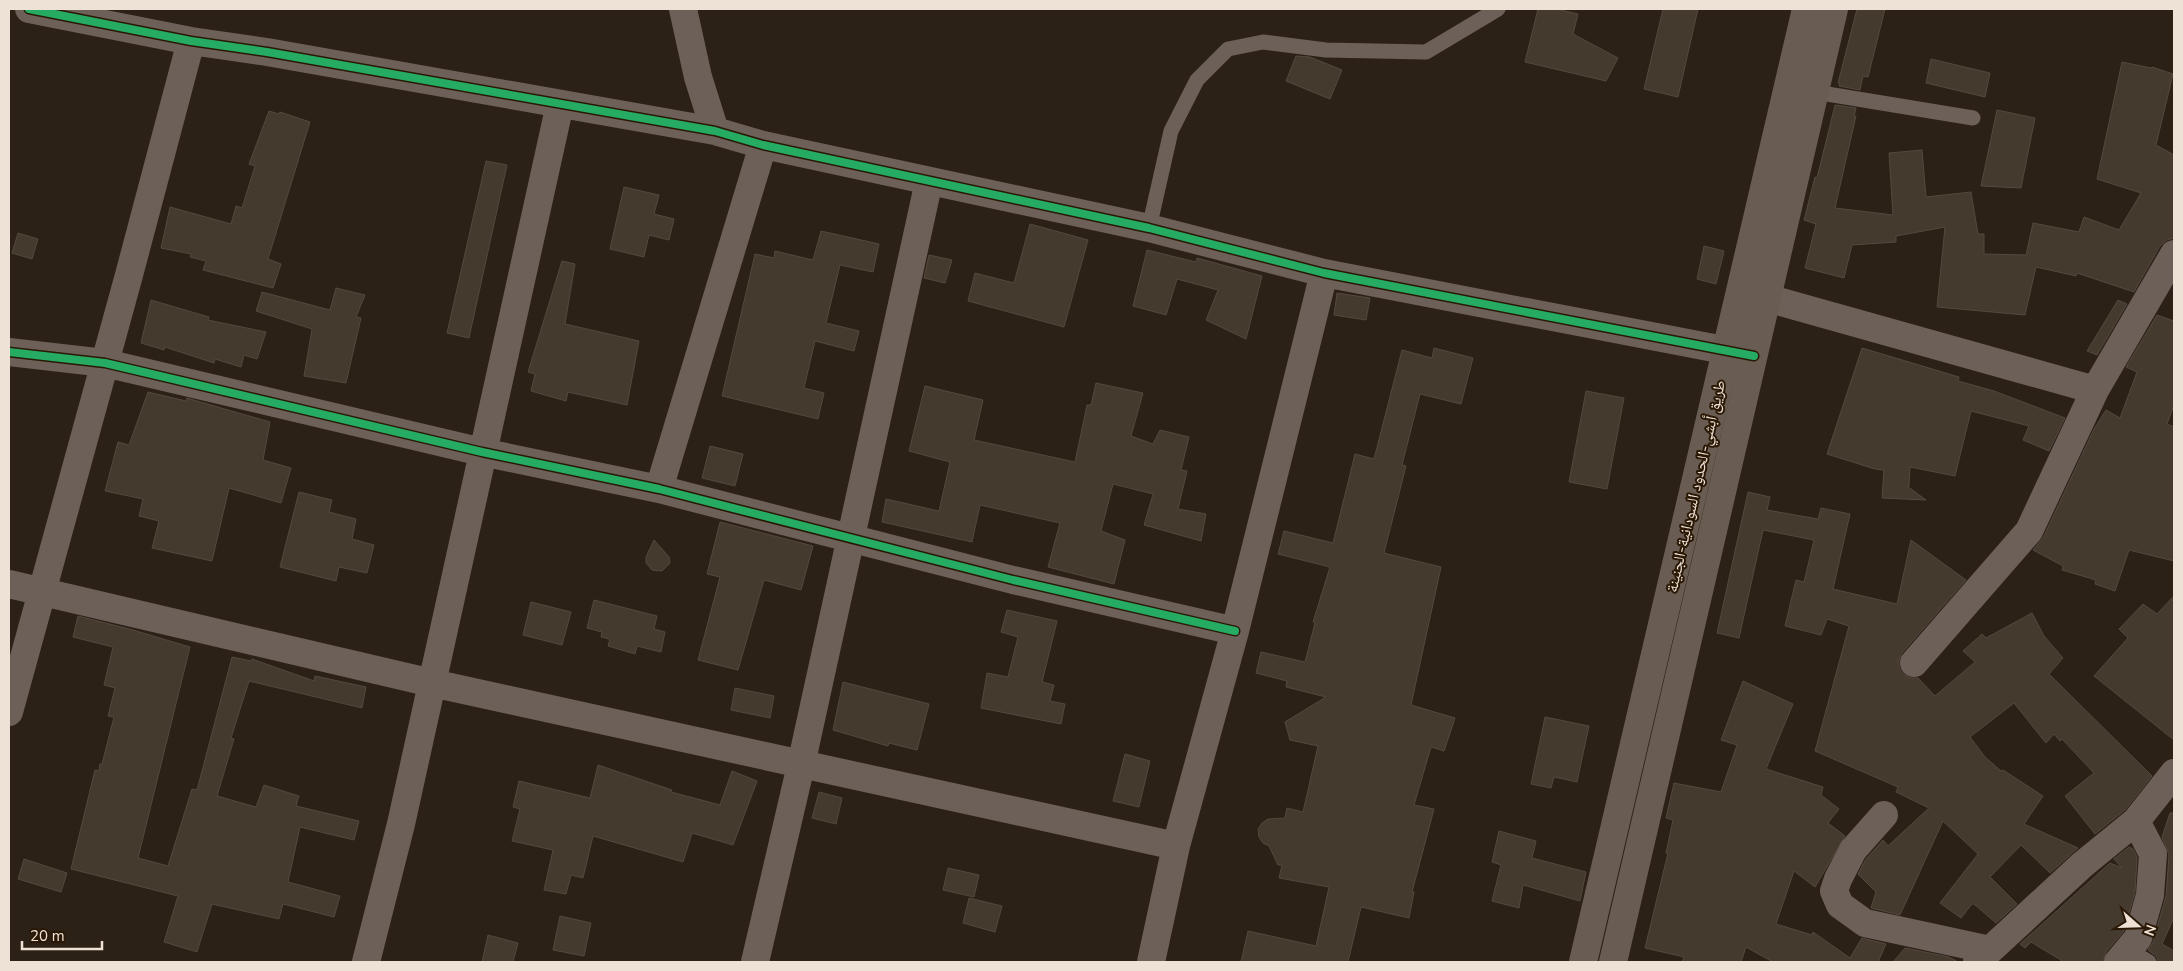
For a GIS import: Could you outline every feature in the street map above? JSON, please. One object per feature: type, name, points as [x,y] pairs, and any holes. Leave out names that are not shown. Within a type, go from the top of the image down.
[{"type":"highway","name":"طريق أبشي-الحدود السودانية-الجنينة","points":[[1583,962],[1806,9]]},
{"type":"highway","points":[[1612,962],[1834,9]]},
{"type":"street","points":[[29,9],[191,41],[267,52],[715,130],[763,145],[1148,228],[1324,273],[1754,356]]},
{"type":"street","points":[[683,9],[698,77],[715,130]]},
{"type":"street","points":[[9,712],[191,41]]},
{"type":"street","points":[[366,962],[401,824],[560,104]]},
{"type":"street","points":[[659,488],[763,145]]},
{"type":"street","points":[[755,962],[801,765],[929,181]]},
{"type":"street","points":[[1914,663],[2029,531],[2095,390],[2174,254]]},
{"type":"street","points":[[1151,962],[1176,846],[1234,631],[1324,273]]},
{"type":"street","points":[[1767,298],[2095,390]]},
{"type":"street","points":[[9,352],[105,363],[482,452],[659,488],[716,505],[851,537],[1013,580],[1234,631]]},
{"type":"street","points":[[9,584],[432,683],[1176,846]]},
{"type":"street","points":[[1884,815],[1853,850],[1838,879],[1834,891],[1840,905],[1865,923],[1984,956],[2082,865],[2136,821],[2174,772]]},
{"type":"street","points":[[2131,958],[2150,894],[2153,854],[2136,821]]},
{"type":"lane","points":[[1148,228],[1171,131],[1197,80],[1228,49],[1263,42],[1326,50],[1426,52],[1498,9]]},
{"type":"lane","points":[[1815,92],[1973,118]]},
{"type":"building","points":[[1538,9],[1556,9],[1578,14],[1573,34],[1618,58],[1606,81],[1525,62]]},
{"type":"building","points":[[1663,9],[1698,9],[1678,97],[1644,89]]},
{"type":"building","points":[[1857,9],[1885,9],[1868,77],[1863,76],[1860,90],[1839,86],[1840,84],[1838,83]]},
{"type":"building","points":[[1296,56],[1310,57],[1342,70],[1330,99],[1286,81]]},
{"type":"building","points":[[1931,59],[1990,73],[1985,97],[1926,83]]},
{"type":"building","points":[[2122,62],[2152,67],[2173,74],[2156,145],[2174,155],[2174,238],[2167,240],[2160,246],[2134,292],[2077,273],[2076,276],[2036,267],[2025,315],[1937,307],[1945,227],[1896,236],[1896,242],[1852,245],[1844,278],[1805,268],[1816,224],[1804,220],[1815,177],[1817,178],[1835,105],[1856,108],[1854,116],[1856,116],[1835,208],[1893,215],[1889,153],[1922,150],[1926,197],[1971,192],[1978,234],[1984,234],[1984,254],[2026,255],[2033,223],[2079,232],[2084,217],[2119,230],[2141,193],[2097,179]]},
{"type":"building","points":[[1997,110],[2035,118],[2021,188],[1981,186]]},
{"type":"building","points":[[269,111],[279,114],[280,112],[310,122],[268,259],[281,264],[273,288],[203,270],[206,261],[190,257],[191,254],[161,248],[170,207],[231,224],[236,206],[242,208],[255,166],[249,164]]},
{"type":"building","points":[[486,161],[507,165],[469,338],[447,333]]},
{"type":"building","points":[[624,187],[659,195],[654,214],[674,219],[669,240],[649,235],[644,257],[610,249]]},
{"type":"building","points":[[1030,224],[1088,240],[1064,327],[968,301],[975,273],[1014,283]]},
{"type":"building","points":[[821,231],[879,244],[873,272],[840,265],[826,323],[859,331],[854,351],[815,341],[804,388],[824,393],[818,419],[722,396],[755,254],[774,258],[775,251],[813,260]]},
{"type":"building","points":[[18,233],[38,239],[32,259],[12,253]]},
{"type":"building","points":[[1704,246],[1724,251],[1716,284],[1697,279]]},
{"type":"building","points":[[1147,250],[1196,262],[1197,258],[1262,276],[1246,339],[1206,320],[1218,290],[1177,279],[1166,315],[1133,306]]},
{"type":"building","points":[[929,255],[952,260],[945,283],[924,278]]},
{"type":"building","points":[[562,261],[575,264],[565,324],[639,341],[627,405],[568,392],[566,401],[531,391],[535,374],[528,372]]},
{"type":"building","points":[[336,288],[365,295],[356,317],[361,318],[346,383],[304,376],[312,329],[256,311],[262,292],[330,310]]},
{"type":"building","points":[[1337,293],[1370,298],[1366,320],[1334,315]]},
{"type":"building","points":[[151,300],[209,317],[208,320],[266,332],[257,359],[244,355],[241,367],[215,359],[214,363],[165,347],[164,350],[141,343]]},
{"type":"building","points":[[2118,300],[2127,304],[2097,355],[2087,351]]},
{"type":"building","points":[[2157,315],[2174,321],[2174,405],[2167,424],[2174,427],[2174,561],[2129,550],[2115,591],[2095,584],[2096,580],[2062,570],[2063,566],[2033,550],[2043,538],[2094,429],[2106,410],[2120,418],[2137,372],[2126,367]]},
{"type":"building","points":[[1434,348],[1473,358],[1461,404],[1420,394],[1402,465],[1406,466],[1384,553],[1441,567],[1411,705],[1455,718],[1444,751],[1431,747],[1414,805],[1434,809],[1412,892],[1414,892],[1409,918],[1361,907],[1348,962],[1241,962],[1248,931],[1316,946],[1329,887],[1279,878],[1282,865],[1278,865],[1269,846],[1263,843],[1259,837],[1258,829],[1262,823],[1268,819],[1285,818],[1287,808],[1303,812],[1318,746],[1290,740],[1285,722],[1326,697],[1286,687],[1287,681],[1256,673],[1261,652],[1305,662],[1315,623],[1313,622],[1330,567],[1278,554],[1284,531],[1333,543],[1355,454],[1374,459],[1402,350],[1432,358]]},
{"type":"building","points":[[1862,348],[1959,377],[1958,381],[1994,391],[2065,418],[2049,451],[2023,440],[2029,426],[1971,411],[1955,476],[1910,467],[1909,486],[1907,486],[1926,500],[1882,498],[1884,470],[1827,454]]},
{"type":"building","points":[[1096,383],[1143,393],[1131,436],[1153,444],[1160,430],[1189,437],[1181,470],[1187,471],[1178,509],[1206,514],[1201,541],[1144,525],[1153,494],[1113,484],[1101,531],[1125,540],[1114,584],[1048,567],[1060,523],[980,505],[972,542],[882,522],[886,499],[939,511],[950,462],[909,451],[925,386],[983,400],[974,440],[1075,462],[1087,405],[1091,405]]},
{"type":"building","points":[[1586,391],[1624,398],[1607,489],[1569,482]]},
{"type":"building","points":[[148,392],[186,401],[187,398],[270,422],[263,460],[291,468],[281,503],[229,488],[212,561],[152,548],[159,521],[139,516],[143,499],[105,491],[118,442],[129,445]]},
{"type":"building","points":[[710,446],[743,454],[735,486],[702,478]]},
{"type":"building","points":[[299,492],[332,500],[329,512],[356,519],[352,539],[374,545],[367,573],[339,567],[336,581],[280,567]]},
{"type":"building","points":[[1748,492],[1770,497],[1767,510],[1818,519],[1821,508],[1850,514],[1833,589],[1897,604],[1911,540],[1966,580],[1902,653],[1899,660],[1899,668],[1903,674],[1911,678],[1918,678],[1935,696],[1975,662],[1963,651],[1982,634],[1986,638],[2032,613],[2044,636],[2063,658],[2049,674],[2152,776],[2125,810],[2095,834],[2065,796],[2094,773],[2062,739],[2060,741],[2054,734],[2046,743],[2014,703],[1970,737],[1985,757],[2001,771],[2003,770],[2043,796],[2024,824],[2078,848],[2050,873],[2021,845],[1990,877],[2017,904],[1996,923],[1974,904],[1961,918],[1940,903],[1978,854],[1943,821],[1900,915],[1871,908],[1876,892],[1858,874],[1866,859],[1883,840],[1888,846],[1929,808],[1896,792],[1898,787],[1815,751],[1849,626],[1827,619],[1821,635],[1785,626],[1796,580],[1804,582],[1814,540],[1763,530],[1739,638],[1717,633]]},
{"type":"building","points":[[720,522],[813,546],[801,590],[764,580],[738,670],[698,660],[720,577],[707,574]]},
{"type":"building","points":[[654,540],[669,557],[670,563],[662,571],[652,570],[646,563],[646,557]]},
{"type":"building","points":[[2174,596],[2174,740],[2094,676],[2128,638],[2119,629],[2143,604],[2157,614]]},
{"type":"building","points":[[594,600],[657,616],[654,629],[665,632],[661,652],[637,646],[635,654],[608,646],[610,639],[601,637],[602,632],[587,628]]},
{"type":"building","points":[[531,602],[571,612],[562,645],[523,635]]},
{"type":"building","points":[[1007,610],[1057,621],[1042,682],[1054,685],[1050,701],[1065,704],[1061,724],[981,708],[987,673],[1008,677],[1018,637],[1001,632]]},
{"type":"building","points":[[78,616],[190,647],[138,858],[168,866],[192,789],[197,790],[232,657],[251,661],[252,659],[314,681],[315,676],[366,687],[362,708],[249,681],[231,738],[234,739],[217,796],[256,807],[264,785],[299,796],[296,806],[359,821],[354,840],[300,827],[288,882],[340,896],[334,917],[283,904],[279,919],[212,904],[197,952],[164,942],[178,896],[71,869],[95,770],[99,771],[100,764],[102,764],[114,717],[108,716],[115,688],[104,685],[113,647],[73,637]]},
{"type":"building","points":[[1743,681],[1793,704],[1766,769],[1823,787],[1821,795],[1839,809],[1828,823],[1845,836],[1815,887],[1794,871],[1776,924],[1812,935],[1813,932],[1850,958],[1862,938],[1886,944],[1878,962],[1773,962],[1746,947],[1741,962],[1682,962],[1684,957],[1645,948],[1668,853],[1666,853],[1673,820],[1666,818],[1674,783],[1721,792],[1737,745],[1721,740]]},
{"type":"building","points":[[843,682],[929,704],[917,750],[889,743],[888,746],[833,730]]},
{"type":"building","points":[[735,688],[774,696],[770,718],[731,710]]},
{"type":"building","points":[[1545,717],[1589,726],[1577,782],[1554,777],[1551,788],[1531,784]]},
{"type":"building","points":[[1125,754],[1150,761],[1139,807],[1113,801]]},
{"type":"building","points":[[598,765],[672,790],[671,792],[720,805],[732,771],[757,781],[733,845],[692,833],[683,862],[593,836],[583,878],[571,875],[566,894],[544,890],[553,850],[512,841],[520,809],[513,807],[519,781],[590,798]]},
{"type":"building","points":[[819,792],[842,798],[836,824],[812,818]]},
{"type":"building","points":[[2170,813],[2174,813],[2174,917],[2162,944],[2174,951],[2174,962],[2158,962],[2157,957],[2148,950],[2153,942],[2166,896],[2169,855],[2162,837]]},
{"type":"building","points":[[1499,831],[1536,841],[1532,858],[1586,872],[1580,901],[1523,885],[1519,908],[1492,901],[1501,865],[1492,862]]},
{"type":"building","points":[[2129,847],[2133,849],[2137,857],[2135,892],[2124,931],[2106,952],[2103,962],[2064,962],[2031,942],[2025,948],[2020,944],[2110,863],[2122,868],[2114,859]]},
{"type":"building","points":[[24,859],[67,873],[61,892],[18,879]]},
{"type":"building","points":[[948,868],[979,875],[974,897],[943,890]]},
{"type":"building","points":[[969,898],[1002,906],[995,932],[963,923]]},
{"type":"building","points":[[560,916],[591,923],[584,956],[553,950]]},
{"type":"building","points":[[488,935],[518,943],[513,962],[482,962]]},
{"type":"building","points":[[1905,948],[1949,957],[1958,962],[1893,962]]},
{"type":"cycle path","points":[[29,9],[191,41],[267,52],[715,131],[763,145],[1149,228],[1324,273],[1754,356]]},
{"type":"cycle path","points":[[9,352],[105,363],[482,452],[659,489],[1013,580],[1235,631]]}]
